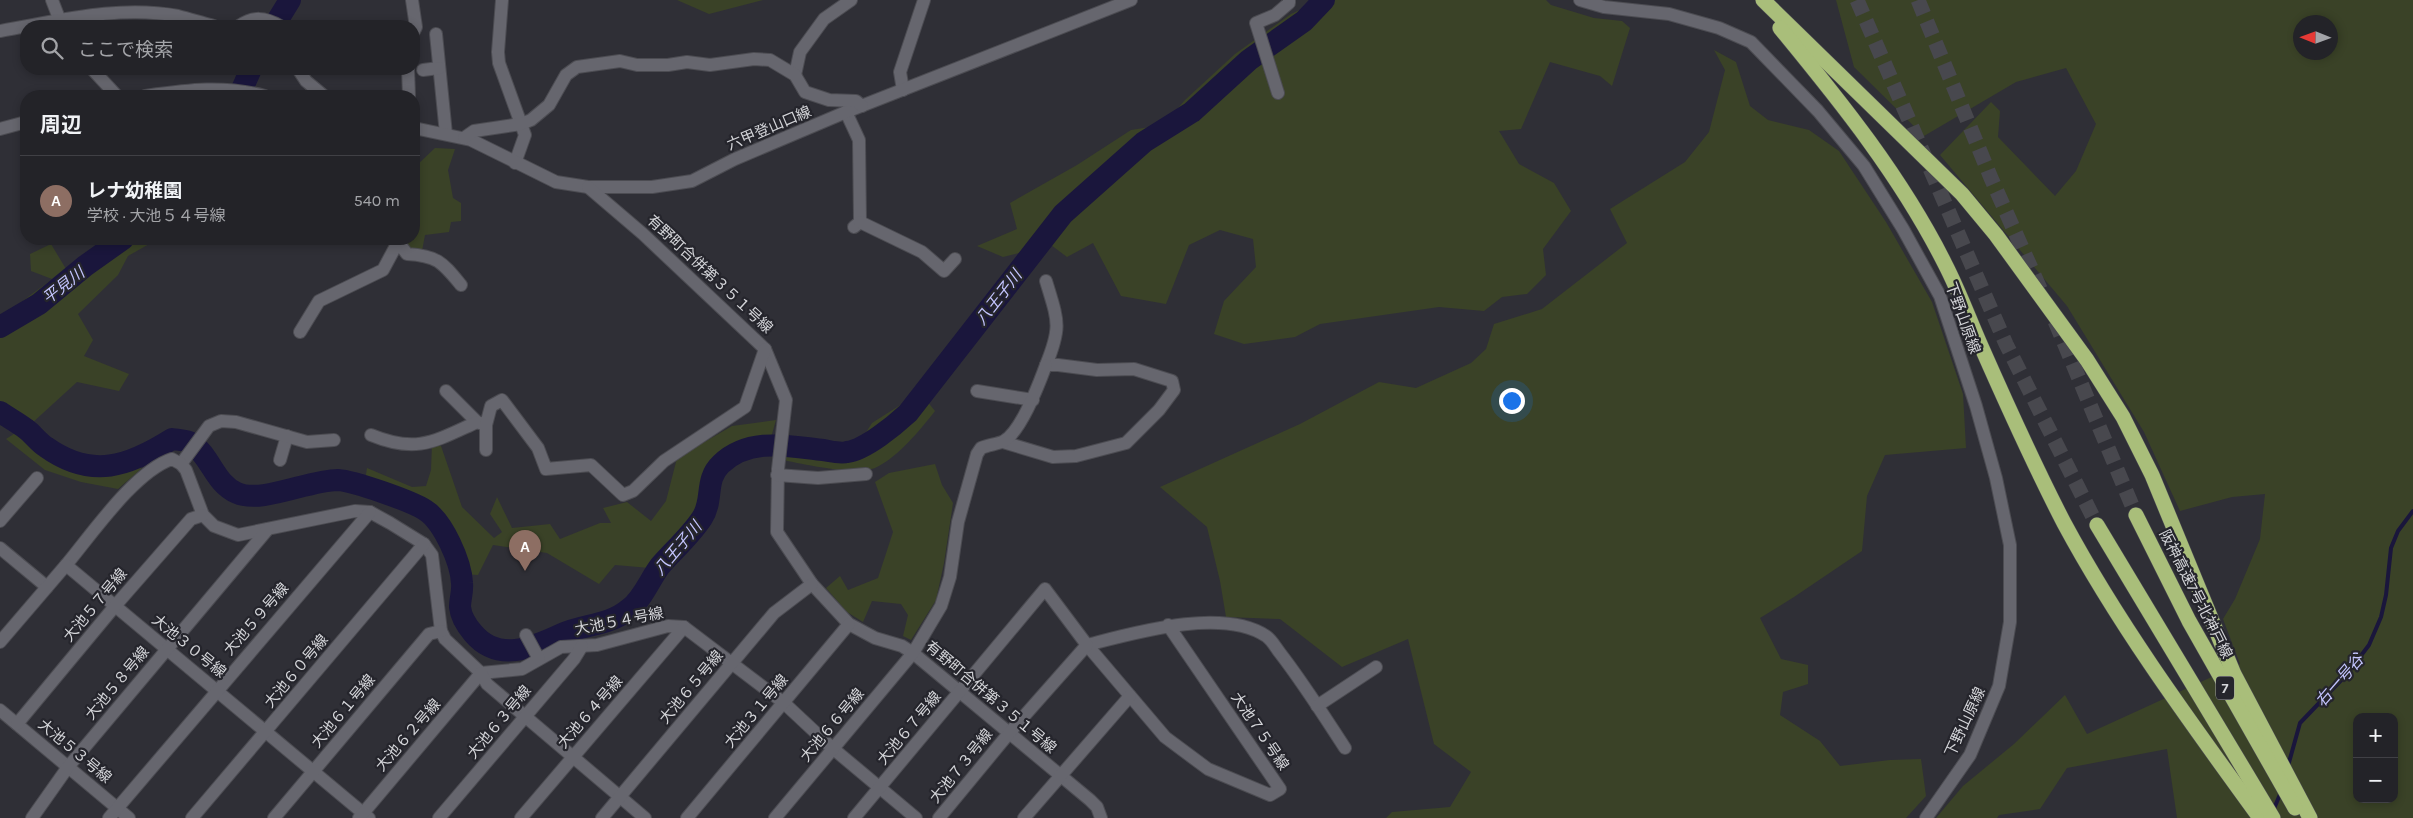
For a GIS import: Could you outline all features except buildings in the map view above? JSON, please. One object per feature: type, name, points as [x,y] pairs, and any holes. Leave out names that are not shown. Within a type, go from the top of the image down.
[{"type":"highway","points":[[1756,0],[1834,94],[1880,156],[1909,201],[1945,264],[2023,441],[2086,562],[2140,646],[2260,818]]},
{"type":"highway","points":[[1763,0],[1962,194],[1996,235],[2087,360],[2123,416],[2174,527],[2234,674],[2310,818]]},
{"type":"highway","name":"阪神高速7号北神戸線","points":[[2136,515],[2228,694],[2301,818]]},
{"type":"highway","name":"7","points":[[2097,525],[2122,570],[2274,818]]},
{"type":"street","points":[[52,0],[60,20]]},
{"type":"street","points":[[412,0],[415,20]]},
{"type":"street","points":[[502,0],[498,52],[499,64],[526,135],[515,163]]},
{"type":"street","points":[[795,75],[800,52],[824,19],[851,0]]},
{"type":"street","points":[[903,90],[900,72],[924,0]]},
{"type":"street","name":"六甲登山口線","points":[[420,128],[464,138],[556,182],[588,187],[652,188],[692,181],[735,160],[846,112],[1131,0]]},
{"type":"street","points":[[1278,93],[1256,24],[1275,15],[1289,3],[1289,0]]},
{"type":"street","name":"下野山原線","points":[[1580,0],[1604,7],[1669,14],[1719,28],[1751,42],[1818,111],[1864,166],[1903,229],[1940,296],[1976,406],[1996,478],[2010,545],[2010,622],[1999,686],[1970,756],[1926,818]]},
{"type":"street","points":[[67,20],[74,16],[139,12],[178,16],[192,20]]},
{"type":"street","points":[[250,20],[259,18],[265,20]]},
{"type":"street","points":[[0,31],[20,28]]},
{"type":"street","points":[[436,34],[446,134]]},
{"type":"street","points":[[464,138],[474,131],[522,124],[531,120],[549,105],[566,75],[577,66],[624,62],[668,65],[687,62],[710,65],[754,59],[770,60],[795,75],[805,92],[829,100],[856,101],[862,106]]},
{"type":"street","points":[[423,70],[439,68]]},
{"type":"street","points":[[98,75],[112,90]]},
{"type":"street","points":[[302,75],[317,90]]},
{"type":"street","points":[[408,75],[409,90]]},
{"type":"street","points":[[184,90],[196,88],[238,90]]},
{"type":"street","points":[[846,112],[858,140],[857,225],[922,252],[944,271],[955,259]]},
{"type":"street","points":[[0,129],[20,124]]},
{"type":"street","name":"有野町合併第３５１号線","points":[[588,187],[643,234],[765,349],[786,400],[777,475],[777,532],[812,584],[849,624],[875,638],[902,646],[960,691],[1097,807],[1101,818]]},
{"type":"street","points":[[300,332],[318,301],[383,270],[395,245]]},
{"type":"street","points":[[401,245],[407,254],[428,255],[440,263],[462,285]]},
{"type":"street","points":[[1046,281],[1058,318],[1057,339],[1046,365],[1033,400],[1016,427],[1003,442],[1053,457],[1076,456],[1126,443],[1159,410],[1174,390],[1172,381],[1134,369],[1097,370],[1046,365]]},
{"type":"street","points":[[371,434],[392,443],[404,445],[430,443],[481,424],[491,406],[502,400],[538,448],[546,469],[591,464],[624,495],[633,491],[664,461],[745,407],[754,376],[765,349]]},
{"type":"street","points":[[446,391],[481,424],[486,450]]},
{"type":"street","points":[[977,391],[1033,400]]},
{"type":"street","points":[[183,461],[209,426],[221,422],[236,422],[307,442],[334,440]]},
{"type":"street","points":[[280,460],[287,436]]},
{"type":"street","name":"大池６６号線","points":[[776,818],[913,653],[941,606],[950,577],[958,522],[977,454],[981,448],[1003,442]]},
{"type":"street","points":[[0,642],[122,496],[161,463],[172,459],[183,461]]},
{"type":"street","points":[[183,461],[204,515],[214,526],[238,535],[355,511],[370,512],[424,544],[432,555],[441,631],[445,639],[481,673],[487,684],[645,818]]},
{"type":"street","points":[[777,475],[818,478],[866,474]]},
{"type":"street","points":[[0,521],[37,478]]},
{"type":"street","name":"大池５９号線","points":[[113,813],[370,512]]},
{"type":"street","name":"大池５７号線","points":[[17,724],[115,606],[191,519],[204,515]]},
{"type":"street","name":"大池５８号線","points":[[32,818],[68,767],[268,529]]},
{"type":"street","name":"大池６０号線","points":[[192,818],[268,732],[424,544]]},
{"type":"street","points":[[0,548],[47,588]]},
{"type":"street","name":"大池３０号線","points":[[66,565],[166,650],[314,770],[364,816]]},
{"type":"street","name":"大池６５号線","points":[[602,818],[774,613],[812,584]]},
{"type":"street","name":"大池７５号線","points":[[1045,589],[1087,645],[1165,737],[1208,769],[1270,795],[1280,789],[1168,626]]},
{"type":"street","name":"大池６７号線","points":[[854,818],[1003,642],[1045,589]]},
{"type":"street","points":[[1087,645],[1168,626],[1210,623],[1247,628],[1267,636],[1345,748]]},
{"type":"street","name":"大池３１号線","points":[[687,818],[849,624]]},
{"type":"street","name":"大池５４号線","points":[[481,673],[522,669],[538,657],[561,647],[597,645],[668,626],[684,628],[784,703],[834,749],[916,818]]},
{"type":"street","name":"大池６４号線","points":[[521,818],[684,628]]},
{"type":"street","name":"大池６１号線","points":[[274,818],[429,634],[441,631]]},
{"type":"street","points":[[526,635],[538,657]]},
{"type":"street","name":"大池７３号線","points":[[939,818],[1010,732],[1087,645]]},
{"type":"street","name":"大池６３号線","points":[[439,818],[574,659],[582,646]]},
{"type":"street","points":[[1317,706],[1376,667]]},
{"type":"street","name":"大池６２号線","points":[[364,816],[481,673]]},
{"type":"street","points":[[1024,818],[1130,696]]},
{"type":"street","name":"大池５３号線","points":[[2,714],[17,724],[68,767],[113,813],[129,818]]},
{"type":"green space","points":[[677,0],[763,0],[709,14]]},
{"type":"green space","points":[[1321,0],[1546,0],[1551,5],[1594,18],[1622,21],[1630,28],[1612,86],[1600,76],[1550,62],[1521,129],[1499,131],[1519,164],[1554,183],[1571,211],[1543,249],[1546,275],[1527,294],[1502,297],[1484,311],[1439,307],[1320,324],[1295,337],[1244,344],[1214,334],[1224,301],[1256,267],[1253,239],[1220,230],[1189,245],[1166,304],[1121,296],[1093,243],[1067,257],[1051,245],[1003,257],[977,246],[1017,229],[1010,203],[1077,165],[1131,130],[1163,125],[1185,100],[1235,54],[1291,14]]},
{"type":"green space","points":[[1836,0],[2413,0],[2413,818],[2177,818],[2167,749],[2067,768],[2040,809],[1999,815],[1997,818],[1936,818],[1963,786],[2014,744],[2065,695],[2087,734],[2240,664],[2223,619],[2235,599],[2260,539],[2265,494],[2232,497],[2180,511],[2144,432],[2067,306],[1940,155],[1991,102],[2000,111],[1998,137],[2055,196],[2076,171],[2096,124],[2066,68],[2016,82],[1924,136],[1854,67]]},
{"type":"green space","points":[[1714,50],[1736,62],[1750,106],[1768,120],[1809,130],[1839,151],[1886,222],[1932,302],[1963,394],[1966,448],[1885,455],[1867,496],[1862,551],[1760,618],[1781,659],[1808,665],[1808,684],[1783,692],[1780,715],[1820,741],[1840,766],[1890,760],[1921,759],[1926,796],[1906,818],[1386,818],[1392,812],[1450,807],[1471,772],[1434,744],[1408,639],[1342,667],[1280,619],[1226,617],[1220,581],[1207,527],[1160,487],[1300,424],[1379,382],[1416,388],[1471,363],[1486,349],[1494,324],[1542,309],[1627,243],[1610,209],[1685,162],[1709,132],[1725,70]]},
{"type":"green space","points":[[435,148],[455,149],[448,170],[453,198],[461,203],[461,221],[451,222],[449,232],[425,235],[422,251],[406,251],[402,245],[420,245],[420,162]]},
{"type":"green space","points":[[52,245],[66,269],[100,245],[147,245],[128,256],[118,275],[78,314],[93,340],[84,356],[129,374],[119,391],[77,382],[31,424],[0,407],[0,318],[52,279],[31,271],[30,254]]},
{"type":"green space","points":[[916,395],[926,400],[935,411],[901,449],[877,467],[857,471],[817,467],[782,460],[786,439],[845,448],[861,440],[872,423]]},
{"type":"green space","points":[[776,420],[770,441],[733,448],[724,477],[699,514],[650,568],[615,565],[599,584],[547,553],[493,545],[478,575],[463,574],[455,547],[433,510],[365,481],[367,468],[412,487],[426,486],[431,470],[432,444],[441,446],[462,507],[494,538],[502,532],[490,514],[497,497],[512,528],[550,524],[560,539],[600,523],[611,523],[603,508],[627,502],[651,521],[666,501],[677,458],[732,426]]},
{"type":"green space","points":[[20,430],[68,455],[104,461],[144,459],[141,469],[118,489],[81,482],[45,470],[6,439]]},
{"type":"green space","points":[[935,464],[942,485],[953,503],[936,600],[911,640],[903,636],[908,615],[901,604],[872,601],[863,622],[847,612],[826,588],[840,576],[848,590],[878,578],[893,532],[875,482],[889,473]]},
{"type":"waterway","name":"平見川","points":[[278,20],[290,0]]},
{"type":"waterway","name":"八王子川","points":[[0,412],[26,429],[46,447],[63,457],[79,463],[110,466],[141,456],[172,439],[180,440],[189,442],[198,448],[229,489],[247,496],[272,494],[326,481],[338,480],[369,488],[418,506],[432,515],[444,532],[455,554],[462,583],[461,611],[471,630],[483,642],[493,648],[504,650],[527,648],[570,631],[613,619],[634,605],[660,566],[702,518],[706,511],[711,483],[716,470],[732,455],[744,450],[769,445],[838,453],[847,452],[871,442],[896,424],[908,413],[1063,214],[1144,142],[1192,112],[1249,60],[1304,21],[1324,0]]},
{"type":"waterway","name":"平見川","points":[[242,90],[248,75]]},
{"type":"waterway","name":"平見川","points":[[0,327],[39,304],[85,266],[115,245]]},
{"type":"waterway","name":"右一号谷","points":[[2288,766],[2300,723],[2347,674],[2369,645],[2381,617],[2386,595],[2391,548],[2398,531],[2413,511]]},
{"type":"waterway","name":"右一号谷","points":[[2273,811],[2281,792]]},
{"type":"tunnel","points":[[1857,0],[2006,344],[2097,525]]},
{"type":"tunnel","points":[[1918,0],[1991,178],[2042,293]]},
{"type":"tunnel","points":[[2055,321],[2136,515]]},
{"type":"place","name":"レナ幼稚園","points":[[525,571]]}]
